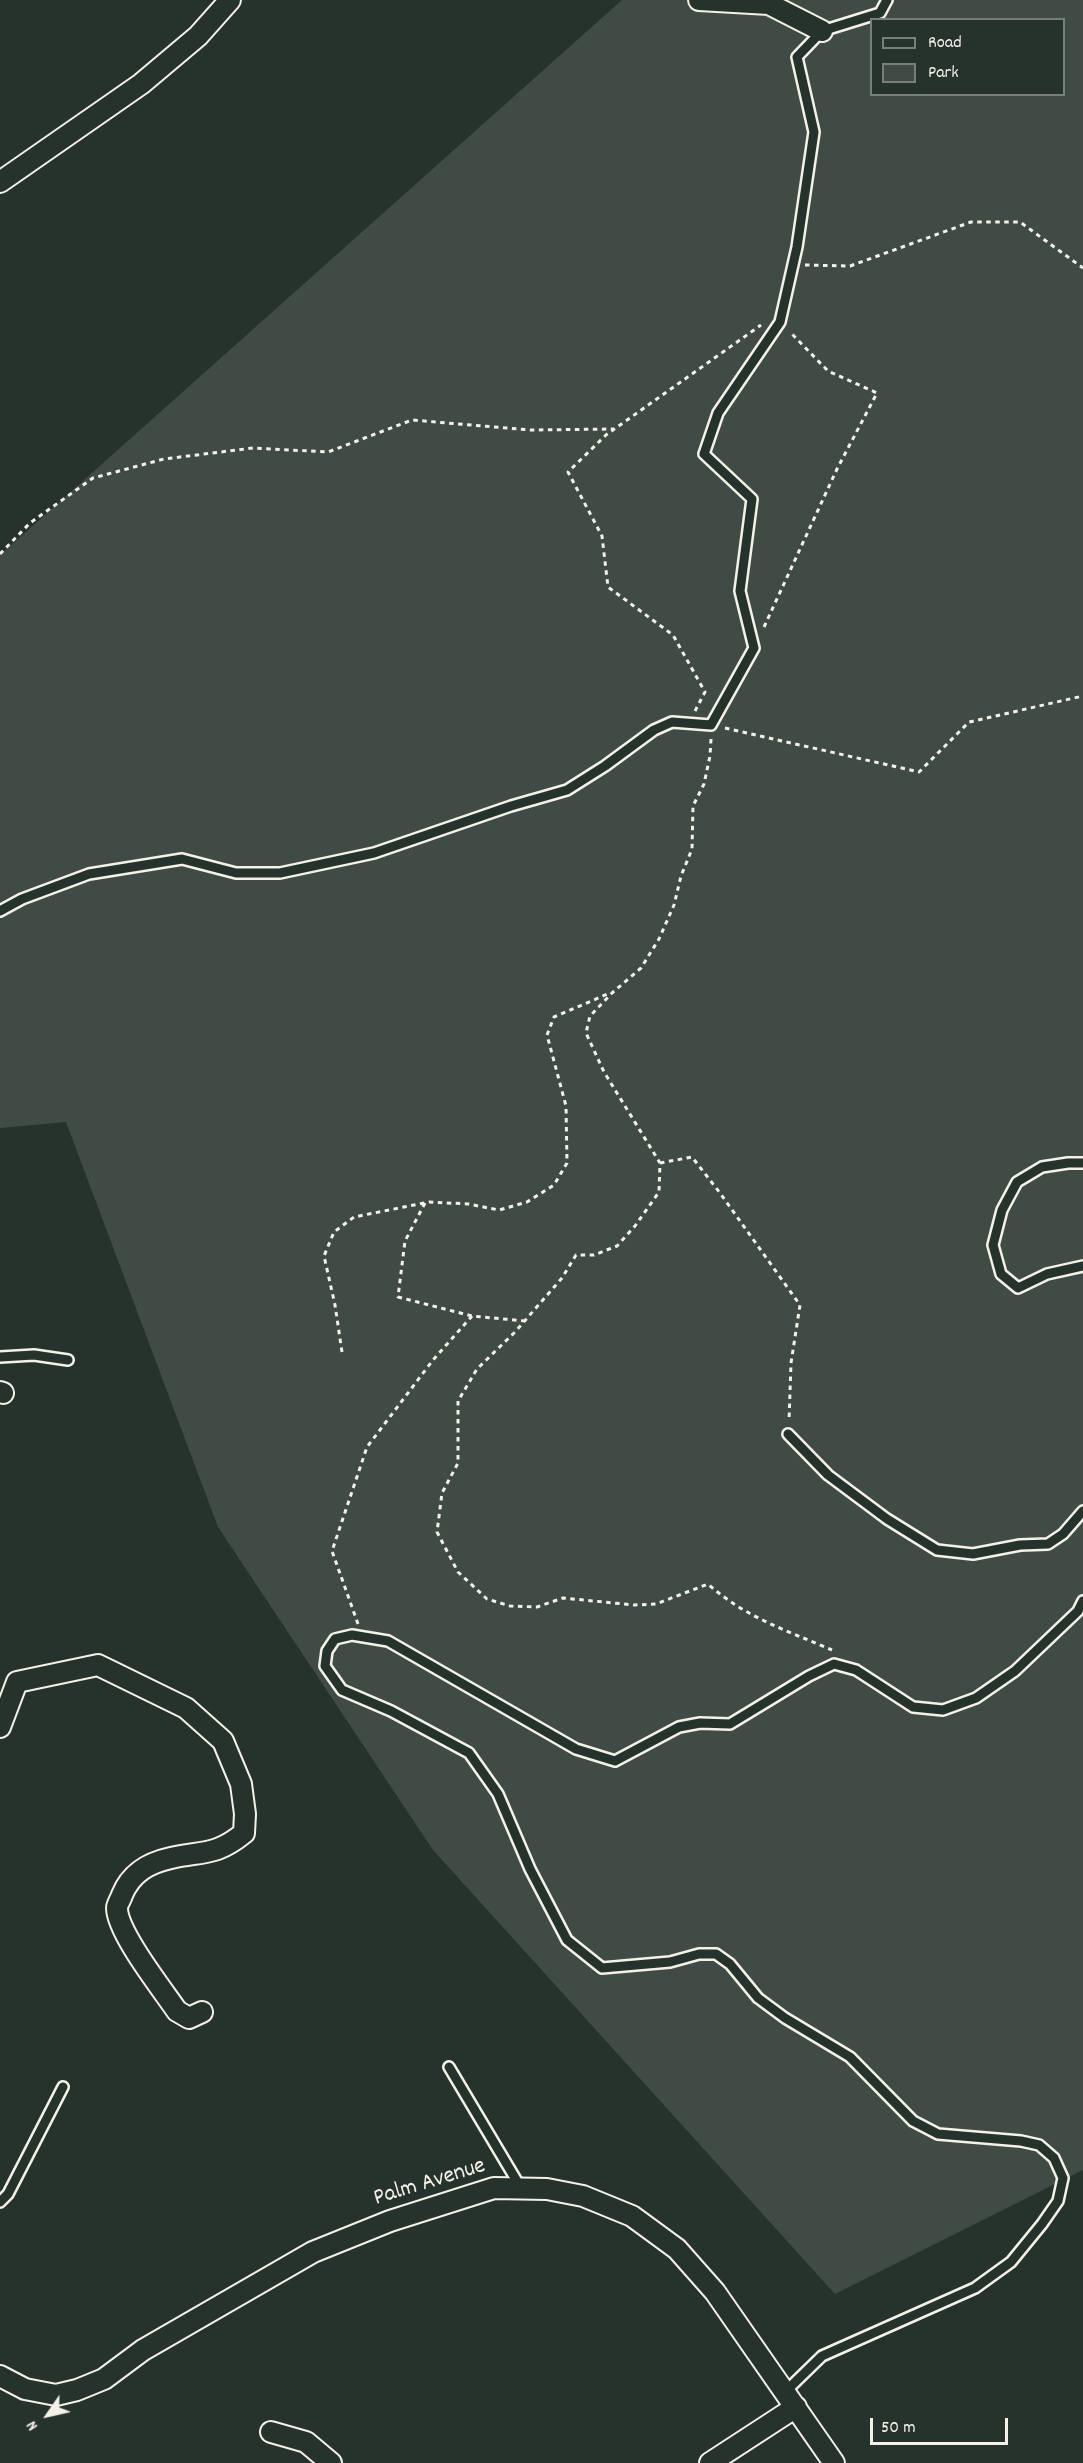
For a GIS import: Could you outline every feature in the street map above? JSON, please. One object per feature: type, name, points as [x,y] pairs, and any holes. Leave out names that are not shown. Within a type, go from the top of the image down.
[{"type":"street","points":[[0,182],[141,84],[198,36],[230,0]]},
{"type":"street","points":[[699,0],[769,4],[822,31]]},
{"type":"street","points":[[0,1727],[17,1682],[98,1665],[186,1707],[223,1741],[241,1784],[245,1814],[243,1833],[227,1847],[202,1854],[171,1858],[145,1866],[127,1883],[117,1907],[123,1931],[177,2011],[189,2018],[202,2012]]},
{"type":"street","name":"Palm Avenue","points":[[0,2376],[25,2389],[56,2395],[77,2390],[104,2379],[143,2350],[313,2252],[390,2221],[494,2188],[547,2189],[583,2196],[632,2216],[677,2249],[715,2292],[834,2463]]},
{"type":"street","points":[[710,2463],[790,2399]]},
{"type":"street","points":[[271,2432],[306,2442],[331,2463]]},
{"type":"lane","points":[[0,911],[22,899],[89,874],[182,859],[236,873],[280,873],[374,854],[511,806],[567,790],[605,766],[654,730],[672,722],[711,725],[754,648],[740,591],[752,499],[704,454],[718,413],[780,322],[793,265],[814,132],[796,57],[822,31],[880,13],[887,0]]},
{"type":"lane","points":[[1083,1163],[1042,1167],[1017,1182],[1002,1210],[993,1245],[1001,1274],[1018,1288],[1047,1274],[1083,1266]]},
{"type":"lane","points":[[0,1357],[34,1355],[68,1360]]},
{"type":"lane","points":[[788,1434],[828,1475],[887,1519],[937,1550],[973,1554],[1020,1545],[1048,1544],[1063,1534],[1083,1511]]},
{"type":"lane","points":[[790,2399],[822,2356],[975,2288],[1011,2262],[1058,2201],[1063,2178],[1054,2158],[1039,2145],[1021,2141],[938,2134],[913,2121],[850,2057],[785,2018],[758,1998],[730,1964],[716,1954],[699,1954],[670,1962],[602,1968],[567,1940],[530,1869],[498,1794],[469,1753],[391,1711],[342,1690],[325,1666],[327,1651],[335,1639],[352,1635],[388,1641],[576,1749],[615,1761],[679,1727],[700,1723],[730,1724],[801,1680],[834,1664],[856,1670],[913,1707],[943,1710],[976,1698],[1015,1671],[1078,1611],[1083,1601]]},
{"type":"lane","points":[[449,2067],[521,2188]]},
{"type":"lane","points":[[0,2202],[8,2194],[63,2087]]},
{"type":"path","points":[[793,265],[850,266],[971,222],[1020,222],[1083,268]]},
{"type":"path","points":[[688,723],[705,692],[673,635],[608,586],[602,536],[568,472],[614,429],[782,309]]},
{"type":"path","points":[[754,648],[837,469],[877,393],[828,371],[780,322]]},
{"type":"path","points":[[0,554],[30,523],[93,478],[164,459],[253,448],[328,452],[412,420],[530,430],[614,429]]},
{"type":"path","points":[[856,1670],[832,1650],[755,1618],[727,1600],[708,1584],[656,1604],[634,1605],[563,1598],[537,1607],[519,1606],[487,1599],[458,1572],[437,1532],[442,1493],[458,1463],[458,1401],[477,1369],[525,1321],[562,1278],[576,1255],[594,1254],[617,1246],[635,1226],[659,1192],[660,1163],[604,1072],[586,1033],[590,1016],[641,968],[659,939],[674,905],[681,876],[692,849],[693,806],[704,784],[710,756],[711,725],[919,772],[969,722],[1083,696]]},
{"type":"path","points":[[342,1352],[324,1256],[334,1232],[354,1218],[425,1203],[468,1204],[499,1210],[526,1202],[554,1185],[567,1164],[568,1132],[566,1106],[547,1035],[554,1017],[612,993]]},
{"type":"path","points":[[660,1163],[692,1157],[800,1305],[791,1363],[788,1434]]},
{"type":"path","points":[[425,1203],[405,1241],[398,1297],[472,1316],[525,1321]]},
{"type":"path","points":[[363,1636],[332,1551],[335,1540],[367,1447],[433,1360],[472,1316]]},
{"type":"green space","points":[[622,0],[1083,0],[1083,2170],[835,2294],[433,1850],[218,1527],[66,1122],[0,1128],[0,555]]}]
